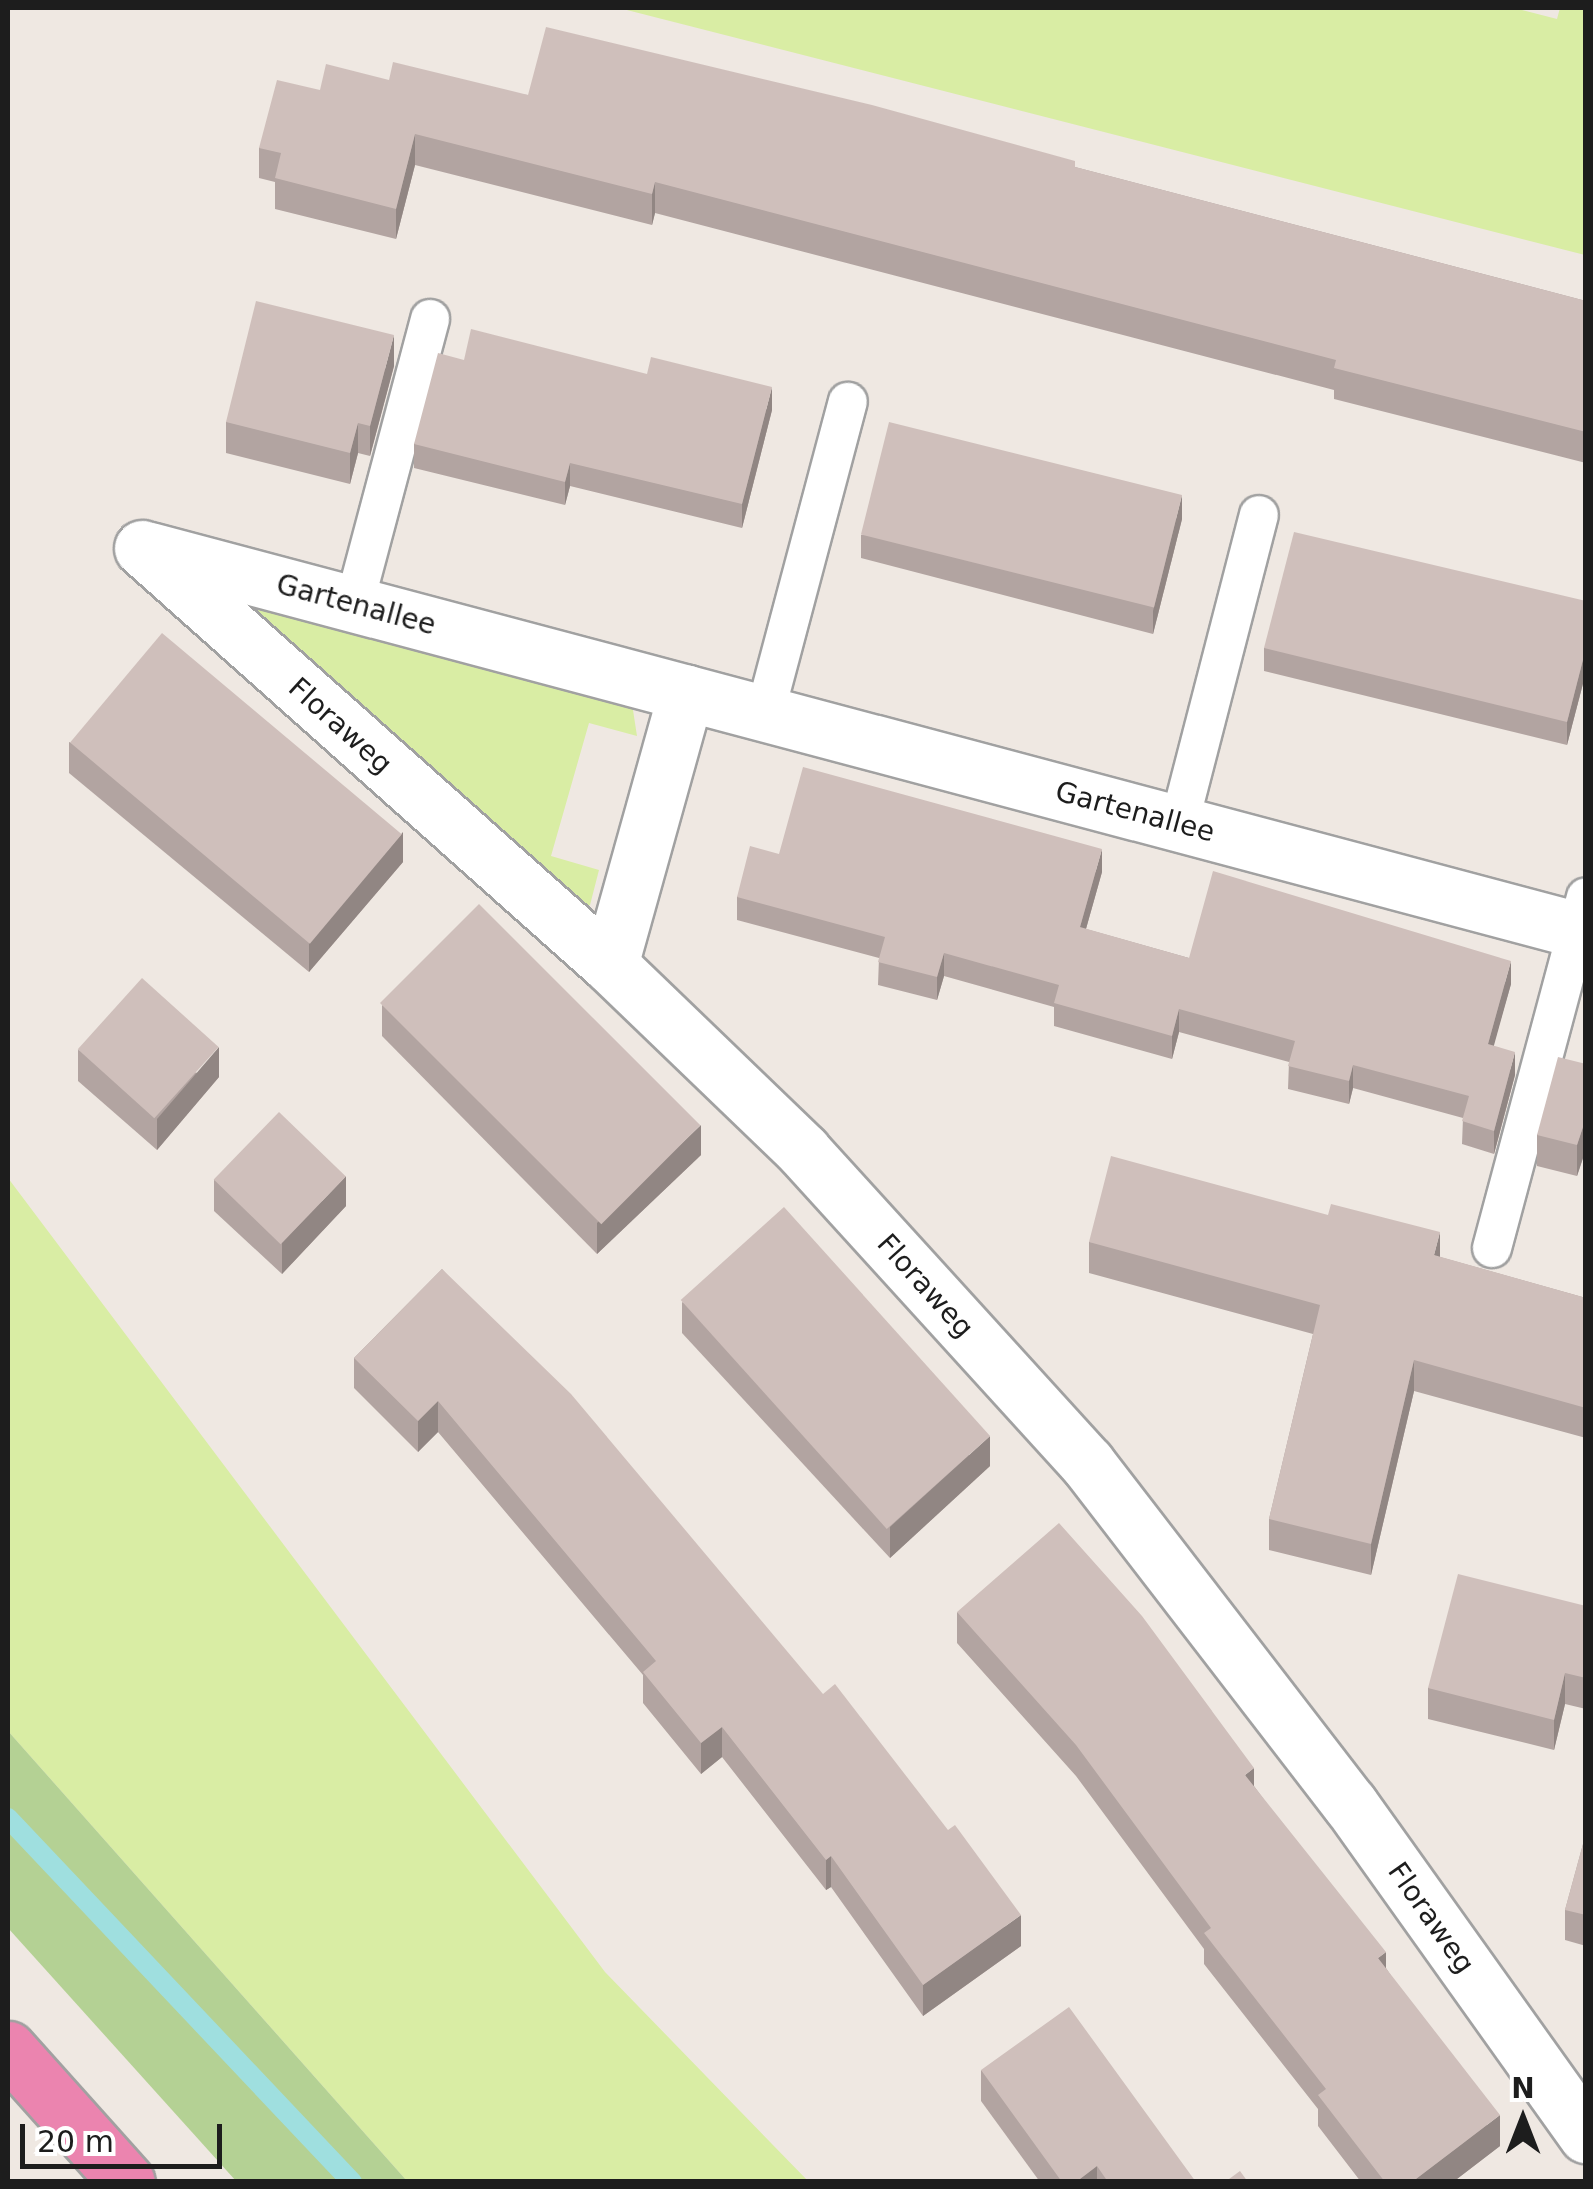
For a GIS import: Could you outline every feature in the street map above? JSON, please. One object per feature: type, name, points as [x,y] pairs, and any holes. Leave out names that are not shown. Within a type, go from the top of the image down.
[{"type":"highway","points":[[8,2049],[127,2182]]},
{"type":"street","name":"Gartenallee","points":[[142,548],[1179,824],[1583,919]]},
{"type":"street","name":"Floraweg","points":[[142,548],[610,966],[803,1151],[1087,1463],[1350,1804],[1586,2135]]},
{"type":"street","points":[[610,966],[686,692]]},
{"type":"lane","points":[[354,605],[430,318]]},
{"type":"lane","points":[[765,713],[848,402]]},
{"type":"lane","points":[[1179,824],[1259,515]]},
{"type":"lane","points":[[1492,1248],[1583,919]]},
{"type":"green space","points":[[619,8],[1514,8],[1557,19],[1560,8],[1585,8],[1585,255]]},
{"type":"green space","points":[[228,596],[622,700],[633,710],[637,736],[589,723],[551,856],[599,870],[590,905],[579,909]]},
{"type":"green space","points":[[8,1178],[605,1972],[808,2181],[407,2181],[8,1731]]},
{"type":"green space","points":[[8,1731],[407,2181],[236,2181],[8,1928]]},
{"type":"building","points":[[546,27],[872,105],[1075,161],[1075,167],[1586,301],[1586,432],[1334,368],[1336,360],[655,182],[652,194],[415,134],[396,209],[275,178],[281,153],[259,148],[277,80],[320,90],[326,64],[389,80],[393,62],[528,95]]},
{"type":"building","points":[[256,301],[394,335],[370,426],[358,423],[350,453],[226,422]]},
{"type":"building","points":[[471,329],[647,374],[651,357],[772,387],[742,504],[570,463],[565,482],[414,444],[438,353],[464,360]]},
{"type":"building","points":[[889,422],[1182,495],[1154,608],[861,535]]},
{"type":"building","points":[[1294,532],[1586,601],[1586,648],[1567,722],[1264,648]]},
{"type":"building","points":[[162,633],[402,834],[310,944],[70,743]]},
{"type":"building","points":[[803,767],[1102,849],[1080,927],[1189,958],[1213,871],[1511,961],[1488,1044],[1515,1052],[1494,1131],[1462,1121],[1469,1096],[1353,1065],[1349,1081],[1288,1066],[1295,1041],[1179,1009],[1172,1036],[1054,1003],[1059,985],[944,953],[937,977],[878,962],[885,937],[737,897],[750,846],[779,854]]},
{"type":"building","points":[[479,904],[700,1125],[601,1224],[380,1003]]},
{"type":"building","points":[[142,978],[219,1047],[154,1118],[78,1049]]},
{"type":"building","points":[[1558,1057],[1586,1064],[1586,1118],[1577,1145],[1537,1135]]},
{"type":"building","points":[[279,1112],[346,1177],[281,1244],[214,1180]]},
{"type":"building","points":[[1111,1156],[1328,1215],[1331,1204],[1440,1232],[1434,1255],[1586,1298],[1586,1408],[1414,1360],[1371,1544],[1269,1519],[1320,1305],[1089,1242]]},
{"type":"building","points":[[784,1207],[990,1436],[887,1529],[681,1300]]},
{"type":"building","points":[[442,1269],[571,1394],[823,1694],[835,1684],[948,1830],[955,1825],[1021,1915],[923,1985],[831,1856],[826,1860],[722,1727],[701,1743],[643,1672],[656,1661],[438,1401],[418,1421],[354,1358]]},
{"type":"building","points":[[1059,1523],[1142,1616],[1254,1768],[1245,1775],[1386,1952],[1378,1958],[1500,2115],[1412,2182],[1385,2182],[1318,2095],[1326,2089],[1204,1933],[1211,1928],[1076,1745],[957,1612]]},
{"type":"building","points":[[1458,1574],[1586,1606],[1586,1678],[1565,1673],[1554,1720],[1428,1688]]},
{"type":"building","points":[[1586,1833],[1586,1915],[1565,1910]]},
{"type":"building","points":[[1069,2007],[1196,2182],[1108,2182],[1097,2166],[1076,2182],[1062,2182],[981,2070]]},
{"type":"building","points":[[1240,2171],[1248,2182],[1225,2182]]},
{"type":"waterway","points":[[8,1818],[352,2182]]}]
